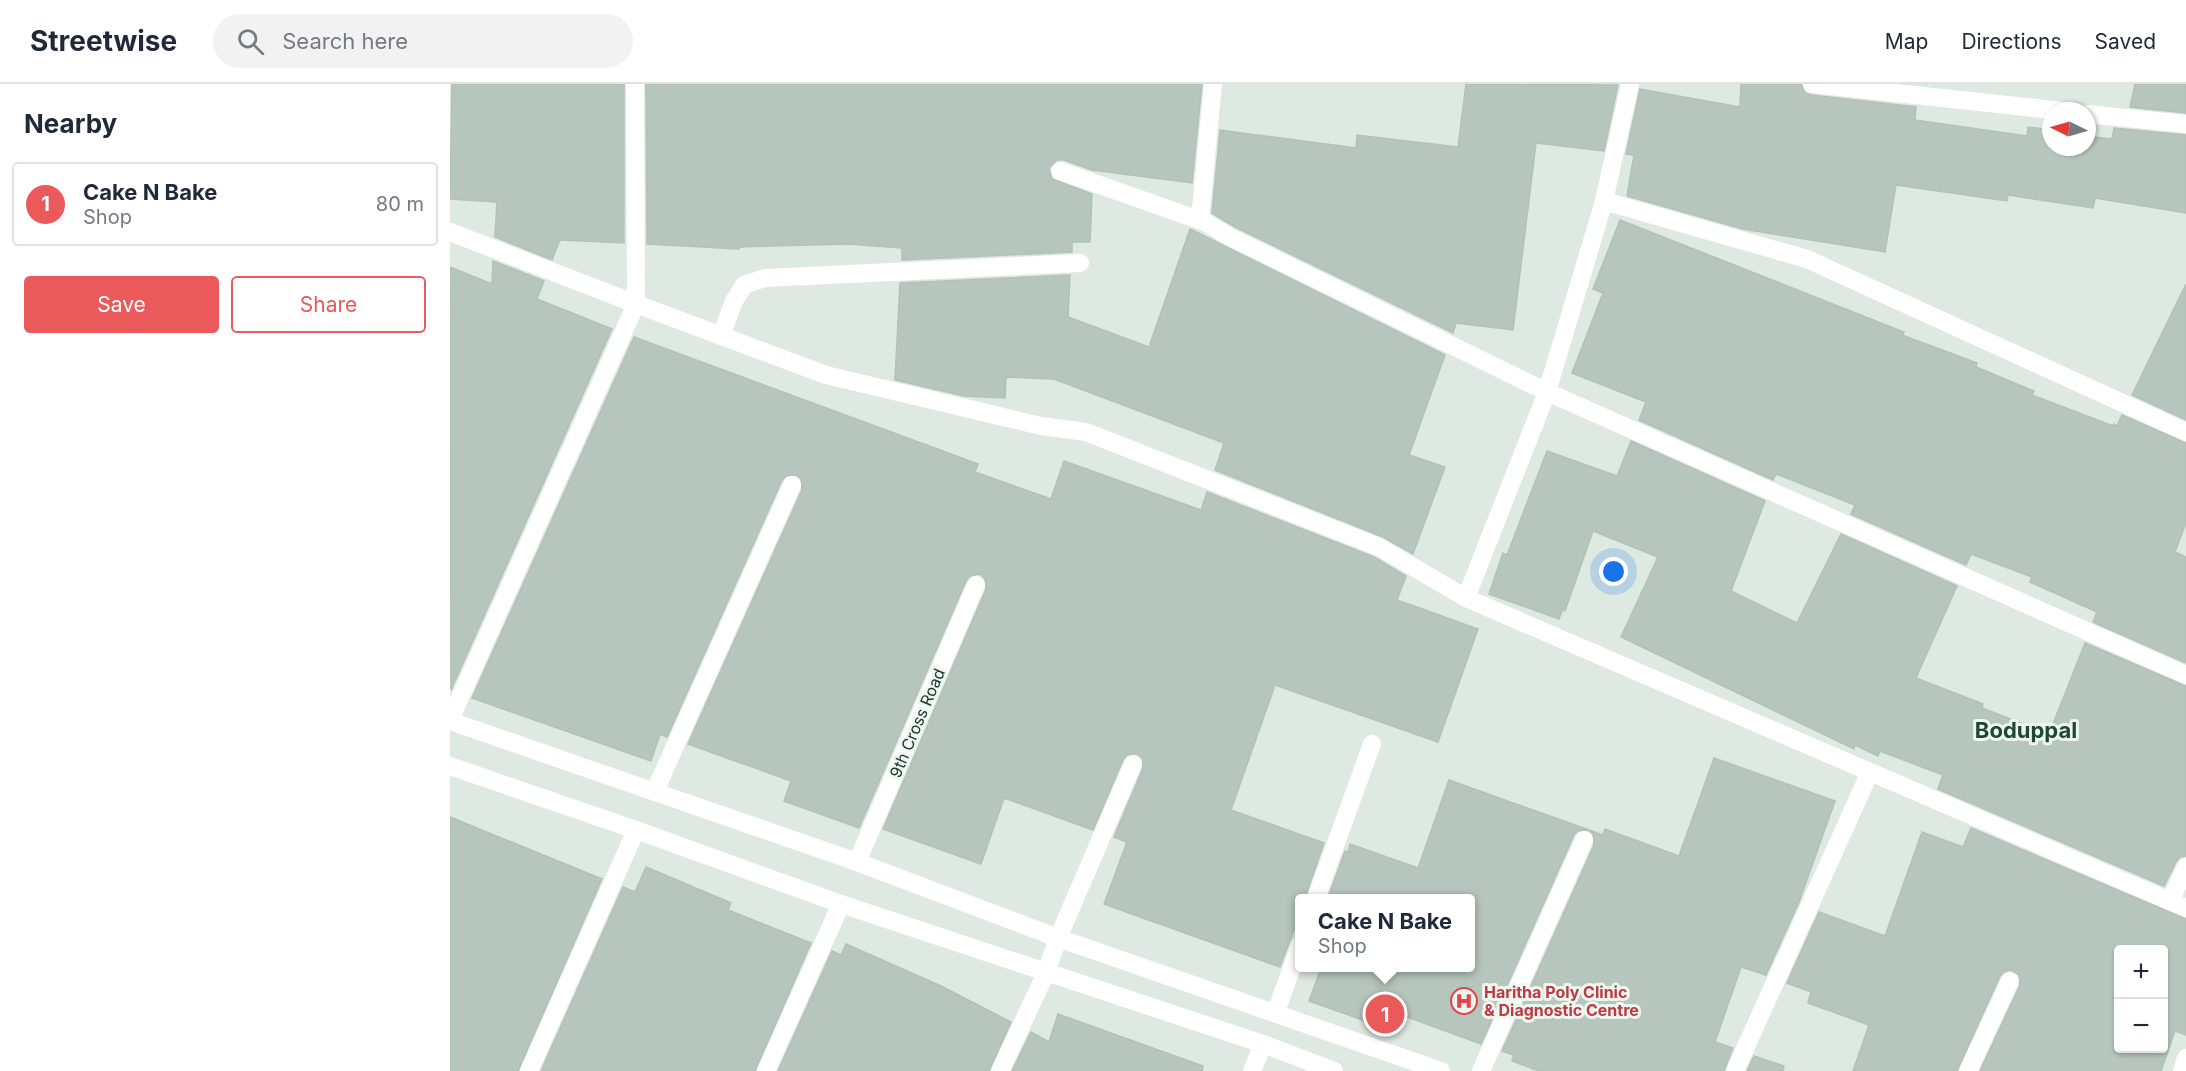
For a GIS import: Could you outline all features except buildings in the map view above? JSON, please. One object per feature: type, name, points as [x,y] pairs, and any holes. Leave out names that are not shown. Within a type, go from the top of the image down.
[{"type":"street","points":[[635,84],[636,304],[450,721],[857,862],[1058,938],[1441,1071]]},
{"type":"street","points":[[1213,84],[1200,219],[1230,237],[1547,392],[2186,675]]},
{"type":"street","points":[[1466,598],[1547,392],[1604,201],[1630,84]]},
{"type":"street","points":[[1812,84],[2042,109]]},
{"type":"street","points":[[2096,115],[2186,124]]},
{"type":"street","points":[[1060,171],[1205,222]]},
{"type":"street","points":[[1604,201],[1807,259],[2186,432]]},
{"type":"street","points":[[450,232],[826,375],[1041,426],[1086,432],[1379,547],[1466,598],[2178,905],[2186,867]]},
{"type":"street","points":[[721,336],[734,301],[744,285],[765,278],[1080,263]]},
{"type":"street","points":[[654,791],[792,485]]},
{"type":"street","name":"9th Cross Road","points":[[857,862],[976,585]]},
{"type":"street","points":[[1317,894],[1371,744]]},
{"type":"street","points":[[1000,1071],[1046,973],[1058,938],[1133,764]]},
{"type":"street","points":[[450,766],[841,904],[1263,1044],[1334,1071]]},
{"type":"street","points":[[1735,1071],[1870,772]]},
{"type":"street","points":[[529,1071],[636,830]]},
{"type":"street","points":[[1481,1071],[1584,840]]},
{"type":"street","points":[[766,1071],[841,904]]},
{"type":"street","points":[[1276,1012],[1295,957]]},
{"type":"street","points":[[1968,1071],[2010,981]]},
{"type":"street","points":[[1252,1071],[1263,1044]]},
{"type":"street","points":[[2181,1071],[2186,1058]]},
{"type":"place","name":"Haritha Poly Clinic & Diagnostic Centre","points":[[1464,1001]]},
{"type":"place","name":"Cake N Bake","points":[[1385,1014]]},
{"type":"district","name":"Boduppal","points":[[2026,730]]}]
